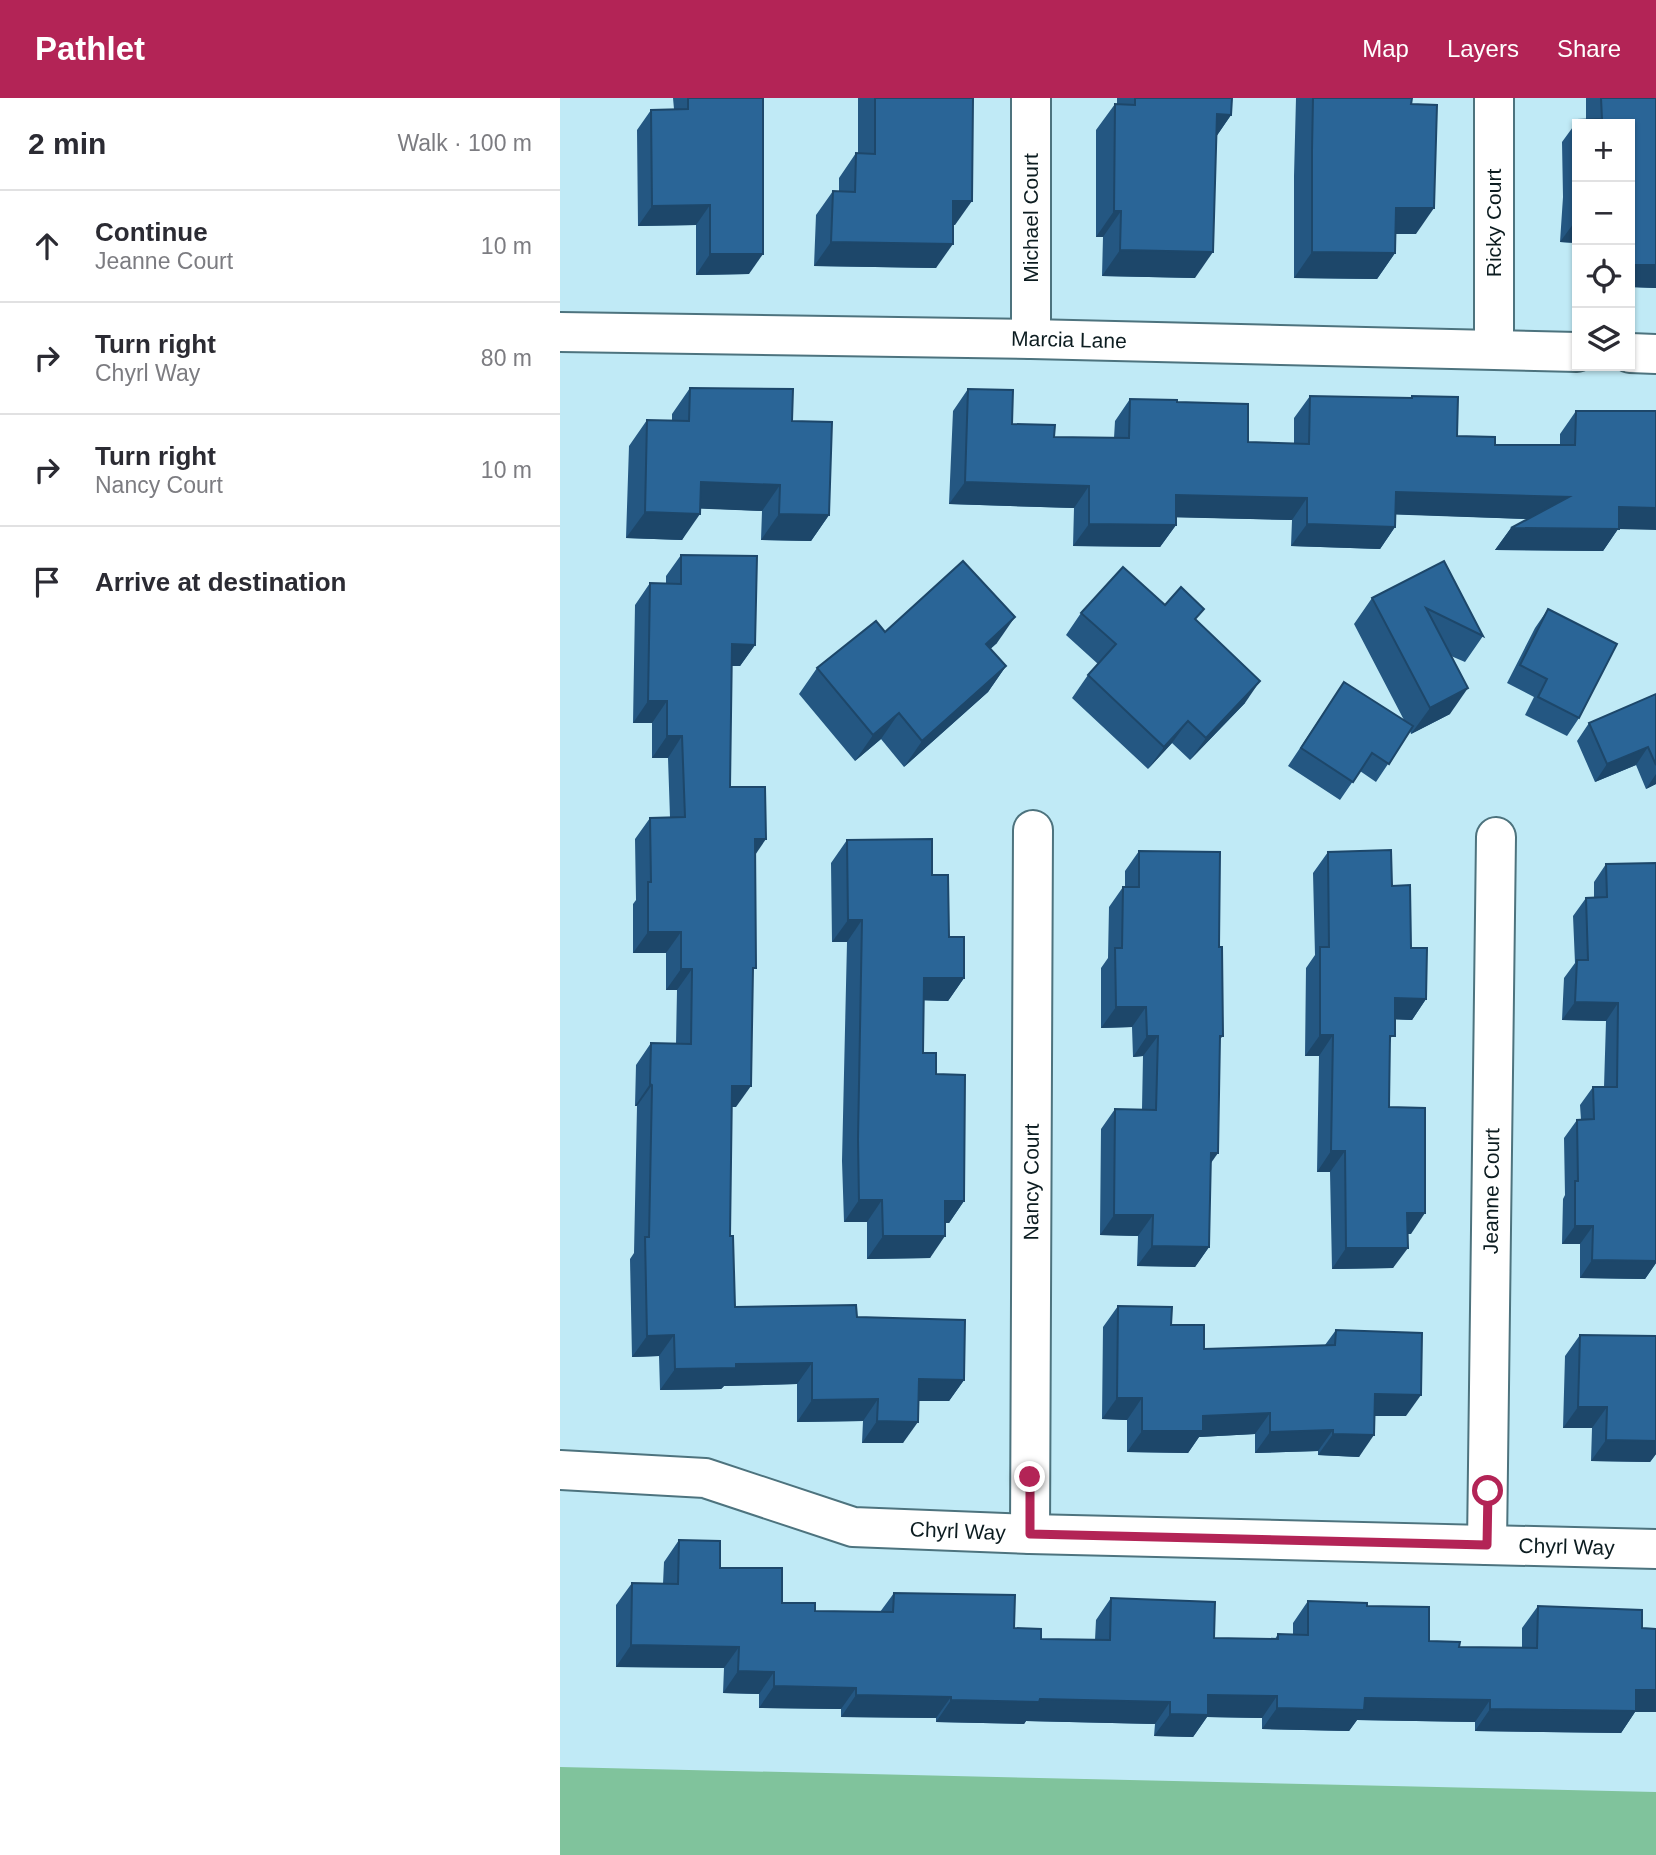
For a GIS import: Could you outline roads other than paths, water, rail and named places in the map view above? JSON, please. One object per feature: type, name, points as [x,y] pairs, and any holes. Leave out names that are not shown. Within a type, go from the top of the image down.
[{"type":"street","name":"Michael Court","points":[[1031,98],[1031,339]]},
{"type":"street","name":"Ricky Court","points":[[1494,98],[1494,349]]},
{"type":"street","name":"Marcia Lane","points":[[560,332],[1031,339],[1572,352]]},
{"type":"street","points":[[1635,353],[1656,354]]},
{"type":"street","name":"Nancy Court","points":[[1030,1534],[1033,830]]},
{"type":"street","name":"Jeanne Court","points":[[1487,1545],[1496,837]]},
{"type":"street","name":"Chyrl Way","points":[[560,1470],[705,1478],[853,1527],[1030,1534],[1656,1549]]}]
